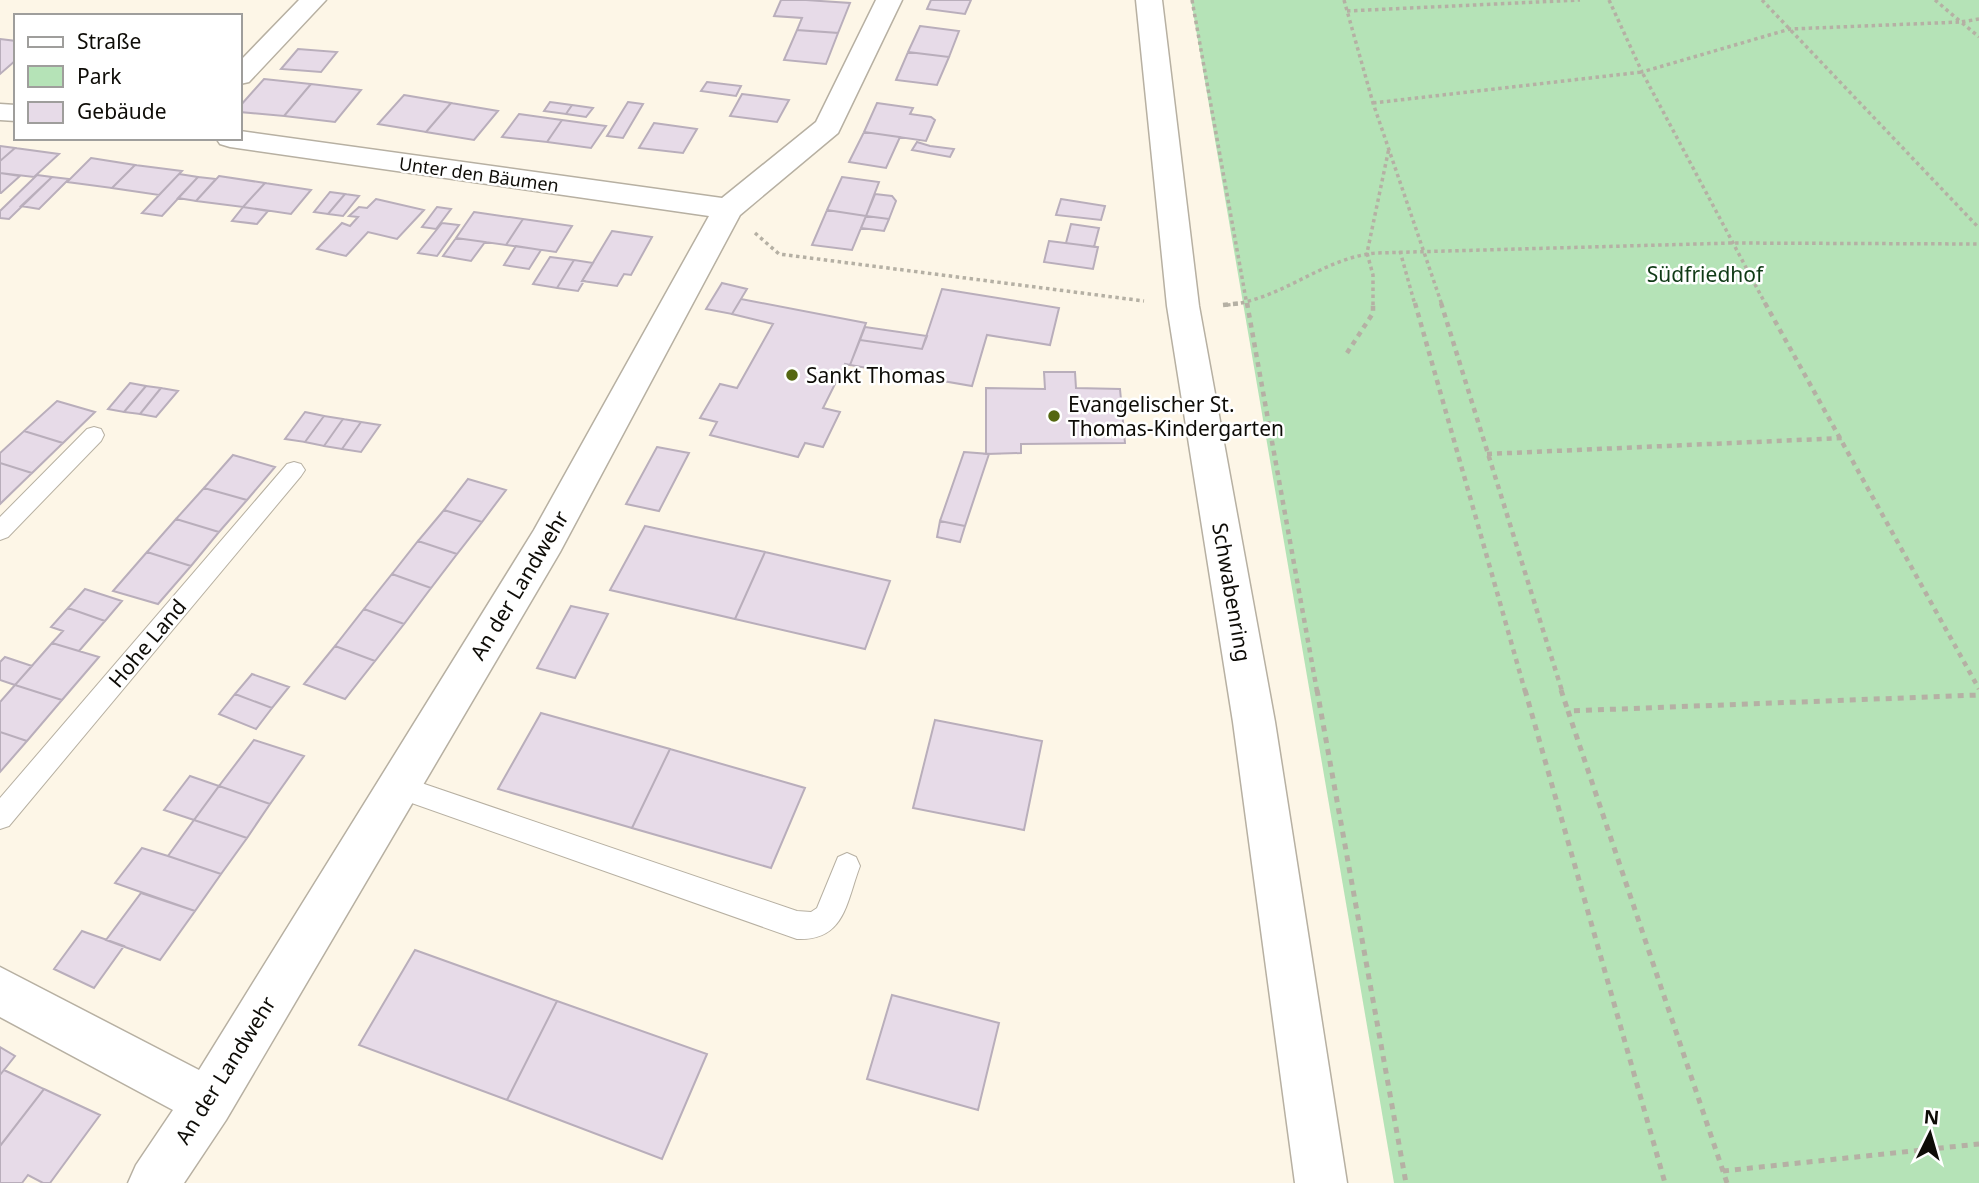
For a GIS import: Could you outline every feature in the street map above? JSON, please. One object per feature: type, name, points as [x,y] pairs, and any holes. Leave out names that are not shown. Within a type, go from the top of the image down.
[{"type":"street","points":[[242,74],[313,0]]},
{"type":"street","name":"An der Landwehr","points":[[154,1183],[208,1102],[547,541],[728,209],[828,127],[889,0]]},
{"type":"street","name":"Schwabenring","points":[[1149,0],[1183,306],[1254,722],[1321,1183]]},
{"type":"street","name":"Unter den Bäumen","points":[[242,140],[728,209]]},
{"type":"street","points":[[0,991],[208,1102]]},
{"type":"lane","points":[[0,531],[94,435]]},
{"type":"lane","name":"Hohe Land","points":[[0,817],[294,470]]},
{"type":"lane","points":[[398,788],[797,925],[815,926],[827,917],[847,866]]},
{"type":"path","points":[[1192,0],[1406,1183]]},
{"type":"path","points":[[1344,0],[1373,103],[1425,250],[1568,711],[1727,1183]]},
{"type":"path","points":[[1347,11],[1580,0]]},
{"type":"path","points":[[1609,0],[1642,72],[1732,243],[1843,439],[1979,689]]},
{"type":"path","points":[[1762,0],[1979,228]]},
{"type":"path","points":[[1935,0],[1979,37]]},
{"type":"path","points":[[1373,103],[1642,72],[1790,29],[1979,19]]},
{"type":"path","points":[[1347,353],[1373,313],[1373,275],[1367,253],[1390,145]]},
{"type":"path","points":[[728,209],[779,254],[1183,306]]},
{"type":"path","points":[[1247,304],[1285,288],[1317,269],[1367,253],[1732,243],[1979,244]]},
{"type":"path","points":[[1400,251],[1665,1183]]},
{"type":"path","points":[[1487,454],[1843,439]]},
{"type":"path","points":[[1568,711],[1979,695]]},
{"type":"path","points":[[1723,1171],[1979,1144]]},
{"type":"green space","name":"Südfriedhof","points":[[1191,0],[1979,0],[1979,1183],[1394,1183]]},
{"type":"building","points":[[781,0],[850,3],[838,33],[797,30],[802,18],[774,16]]},
{"type":"building","points":[[931,0],[971,0],[965,14],[927,9]]},
{"type":"building","points":[[920,26],[959,31],[949,57],[908,52]]},
{"type":"building","points":[[797,30],[838,33],[826,64],[784,60]]},
{"type":"building","points":[[0,39],[14,41],[14,62],[0,74]]},
{"type":"building","points":[[298,49],[337,52],[321,72],[281,69]]},
{"type":"building","points":[[908,52],[949,57],[937,85],[896,80]]},
{"type":"building","points":[[264,79],[311,84],[284,116],[242,112],[242,104]]},
{"type":"building","points":[[707,82],[741,86],[736,96],[701,91]]},
{"type":"building","points":[[311,84],[361,90],[335,122],[284,116]]},
{"type":"building","points":[[742,94],[789,100],[777,122],[730,116]]},
{"type":"building","points":[[404,95],[451,103],[426,132],[378,124]]},
{"type":"building","points":[[550,102],[572,105],[566,114],[544,111]]},
{"type":"building","points":[[628,102],[643,104],[623,138],[607,136]]},
{"type":"building","points":[[451,103],[498,111],[474,140],[426,132]]},
{"type":"building","points":[[877,103],[913,108],[910,114],[935,120],[926,141],[864,132]]},
{"type":"building","points":[[572,105],[593,108],[586,117],[566,114]]},
{"type":"building","points":[[519,114],[562,120],[547,142],[502,137]]},
{"type":"building","points":[[562,120],[606,126],[591,148],[547,142]]},
{"type":"building","points":[[654,123],[697,129],[683,153],[639,148]]},
{"type":"building","points":[[864,132],[900,137],[886,168],[849,162]]},
{"type":"building","points":[[917,142],[954,149],[950,157],[912,150]]},
{"type":"building","points":[[0,146],[15,148],[0,161]]},
{"type":"building","points":[[15,148],[59,154],[34,177],[0,173],[0,161]]},
{"type":"building","points":[[91,158],[135,165],[112,188],[67,182]]},
{"type":"building","points":[[135,165],[182,171],[159,195],[112,188]]},
{"type":"building","points":[[0,173],[20,176],[0,193]]},
{"type":"building","points":[[179,174],[198,177],[162,216],[142,213]]},
{"type":"building","points":[[37,175],[52,177],[9,219],[0,218],[0,211]]},
{"type":"building","points":[[219,176],[265,183],[243,207],[196,201]]},
{"type":"building","points":[[52,177],[69,179],[39,209],[21,206]]},
{"type":"building","points":[[198,177],[216,179],[196,201],[178,198]]},
{"type":"building","points":[[842,177],[879,182],[866,216],[827,210]]},
{"type":"building","points":[[265,183],[311,190],[291,214],[243,207]]},
{"type":"building","points":[[330,192],[345,194],[328,214],[314,212]]},
{"type":"building","points":[[345,194],[359,196],[343,216],[328,214]]},
{"type":"building","points":[[875,194],[892,196],[896,201],[889,219],[866,216]]},
{"type":"building","points":[[376,199],[424,210],[397,239],[368,232],[346,256],[317,249],[342,223],[350,226],[358,217],[349,216],[359,207],[367,208]]},
{"type":"building","points":[[1061,199],[1105,206],[1101,220],[1056,215]]},
{"type":"building","points":[[243,207],[268,211],[257,224],[232,221]]},
{"type":"building","points":[[437,207],[451,209],[436,229],[422,227]]},
{"type":"building","points":[[827,210],[866,216],[852,250],[812,245]]},
{"type":"building","points":[[474,212],[523,219],[506,245],[456,238]]},
{"type":"building","points":[[866,216],[889,219],[884,231],[861,228]]},
{"type":"building","points":[[523,219],[572,226],[556,252],[506,245]]},
{"type":"building","points":[[442,223],[459,225],[437,256],[418,253]]},
{"type":"building","points":[[1071,224],[1099,228],[1094,247],[1066,243]]},
{"type":"building","points":[[612,231],[652,237],[631,275],[624,274],[617,286],[582,281]]},
{"type":"building","points":[[456,238],[485,242],[471,261],[443,256]]},
{"type":"building","points":[[1049,241],[1098,247],[1093,269],[1044,262]]},
{"type":"building","points":[[516,246],[541,250],[529,269],[504,265]]},
{"type":"building","points":[[550,257],[574,260],[557,288],[533,284]]},
{"type":"building","points":[[574,260],[593,263],[578,291],[557,288]]},
{"type":"building","points":[[722,283],[747,289],[732,314],[706,309]]},
{"type":"building","points":[[942,289],[1059,308],[1050,345],[987,335],[972,386],[850,365],[860,340],[922,349]]},
{"type":"building","name":"Sankt Thomas","points":[[741,299],[866,323],[850,365],[845,364],[823,408],[840,412],[823,447],[805,443],[798,457],[710,435],[717,422],[700,418],[720,384],[737,388],[773,324],[732,314]]},
{"type":"building","points":[[865,327],[927,336],[922,349],[860,340]]},
{"type":"building","name":"Evangelischer St. Thomas-Kindergarten","points":[[1044,372],[1075,372],[1076,388],[1120,389],[1125,443],[1021,444],[1021,453],[986,454],[986,388],[1045,389]]},
{"type":"building","points":[[130,383],[146,386],[124,412],[108,409]]},
{"type":"building","points":[[146,386],[161,388],[140,414],[124,412]]},
{"type":"building","points":[[161,388],[178,391],[156,417],[140,414]]},
{"type":"building","points":[[57,401],[95,412],[63,443],[24,431]]},
{"type":"building","points":[[305,412],[324,416],[305,442],[285,439]]},
{"type":"building","points":[[324,416],[343,419],[324,446],[305,442]]},
{"type":"building","points":[[343,419],[361,422],[342,449],[324,446]]},
{"type":"building","points":[[361,422],[380,425],[361,452],[342,449]]},
{"type":"building","points":[[24,431],[63,443],[32,473],[0,463],[0,453]]},
{"type":"building","points":[[657,447],[689,453],[659,511],[626,504]]},
{"type":"building","points":[[964,452],[989,454],[965,526],[940,521]]},
{"type":"building","points":[[233,455],[275,467],[247,500],[204,488]]},
{"type":"building","points":[[0,463],[32,473],[0,504]]},
{"type":"building","points":[[468,479],[506,490],[482,522],[444,510]]},
{"type":"building","points":[[204,488],[247,500],[219,532],[176,519]]},
{"type":"building","points":[[444,510],[482,522],[457,554],[418,541]]},
{"type":"building","points":[[176,519],[219,532],[191,566],[147,552]]},
{"type":"building","points":[[940,521],[965,526],[960,542],[937,537]]},
{"type":"building","points":[[645,526],[765,552],[735,619],[610,590]]},
{"type":"building","points":[[418,541],[457,554],[431,588],[392,574]]},
{"type":"building","points":[[147,552],[191,566],[158,604],[113,591]]},
{"type":"building","points":[[765,552],[890,581],[865,649],[735,619]]},
{"type":"building","points":[[392,574],[431,588],[404,624],[364,609]]},
{"type":"building","points":[[85,589],[122,601],[105,621],[68,608]]},
{"type":"building","points":[[571,606],[608,614],[575,678],[537,668]]},
{"type":"building","points":[[68,608],[105,621],[79,651],[52,643],[63,631],[51,627]]},
{"type":"building","points":[[364,609],[404,624],[375,661],[335,646]]},
{"type":"building","points":[[52,643],[99,657],[62,700],[15,685]]},
{"type":"building","points":[[335,646],[375,661],[345,699],[304,684]]},
{"type":"building","points":[[5,657],[32,666],[15,685],[0,680],[0,662]]},
{"type":"building","points":[[252,674],[289,687],[272,708],[235,694]]},
{"type":"building","points":[[15,685],[62,700],[27,741],[0,732],[0,702]]},
{"type":"building","points":[[235,694],[272,708],[256,729],[219,714]]},
{"type":"building","points":[[541,713],[670,749],[632,828],[498,789]]},
{"type":"building","points":[[935,720],[1042,741],[1024,830],[913,808]]},
{"type":"building","points":[[0,732],[27,741],[0,772]]},
{"type":"building","points":[[254,740],[304,756],[270,804],[219,786]]},
{"type":"building","points":[[670,749],[805,788],[771,868],[632,828]]},
{"type":"building","points":[[190,776],[219,786],[194,820],[164,810]]},
{"type":"building","points":[[219,786],[270,804],[247,838],[194,820]]},
{"type":"building","points":[[194,820],[247,838],[221,874],[168,856]]},
{"type":"building","points":[[142,848],[221,874],[195,911],[115,883]]},
{"type":"building","points":[[141,893],[195,911],[160,960],[106,940]]},
{"type":"building","points":[[82,931],[124,946],[94,988],[54,969]]},
{"type":"building","points":[[415,950],[557,1001],[507,1100],[359,1045]]},
{"type":"building","points":[[892,995],[999,1023],[978,1110],[867,1079]]},
{"type":"building","points":[[557,1001],[707,1054],[662,1159],[507,1100]]},
{"type":"building","points":[[0,1047],[15,1056],[0,1075]]},
{"type":"building","points":[[4,1070],[44,1089],[0,1146],[0,1075]]},
{"type":"building","points":[[44,1089],[100,1115],[50,1183],[43,1183],[28,1175],[22,1183],[0,1183],[0,1146]]},
{"type":"place","name":"Sankt Thomas","points":[[792,375]]},
{"type":"place","name":"Evangelischer St. Thomas-Kindergarten","points":[[1054,416]]}]
